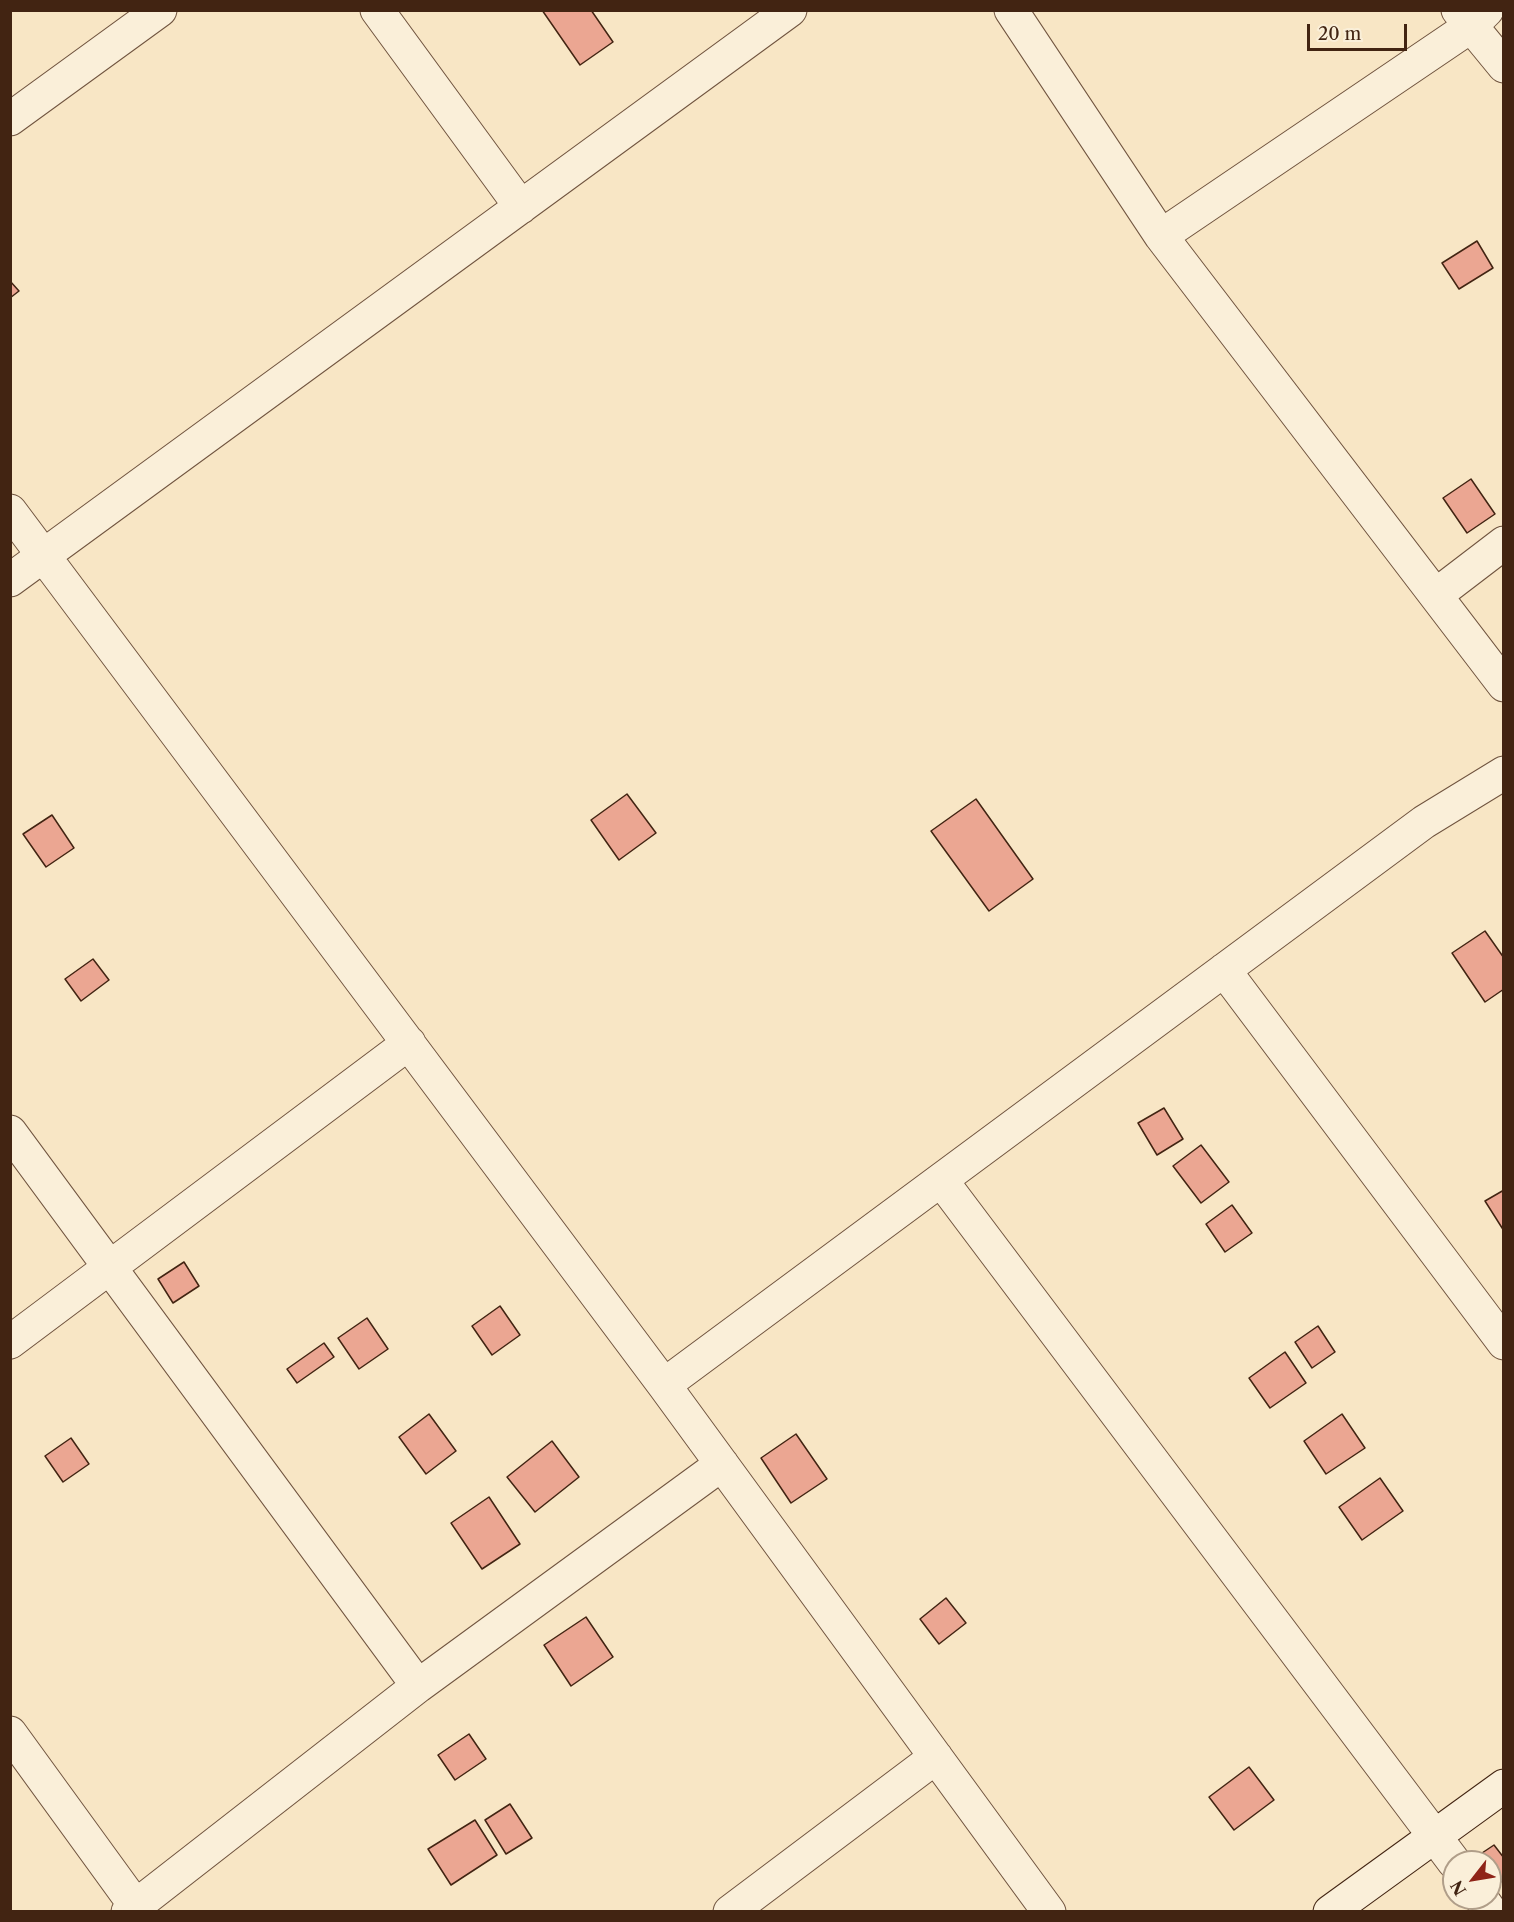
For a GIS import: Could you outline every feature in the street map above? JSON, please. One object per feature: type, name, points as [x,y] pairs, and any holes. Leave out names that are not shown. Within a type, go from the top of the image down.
[{"type":"street","points":[[10,119],[160,10]]},
{"type":"street","points":[[377,10],[521,207]]},
{"type":"street","points":[[10,580],[790,10]]},
{"type":"street","points":[[1011,10],[1161,236],[1503,685]]},
{"type":"street","points":[[1161,236],[1472,16],[1503,66]]},
{"type":"street","points":[[10,512],[664,1385],[1049,1911]]},
{"type":"street","points":[[1436,595],[1503,543]]},
{"type":"street","points":[[664,1385],[1424,822],[1503,773]]},
{"type":"street","points":[[1224,970],[1503,1343]]},
{"type":"street","points":[[10,1342],[409,1043]]},
{"type":"street","points":[[10,1132],[418,1686]]},
{"type":"street","points":[[941,1180],[1445,1850]]},
{"type":"street","points":[[10,1733],[134,1909],[418,1686],[722,1464]]},
{"type":"street","points":[[730,1911],[936,1756]]},
{"type":"street","points":[[1330,1911],[1503,1786]]},
{"type":"building","points":[[542,10],[591,10],[613,42],[580,65]]},
{"type":"building","points":[[1477,241],[1493,268],[1459,289],[1442,263]]},
{"type":"building","points":[[10,281],[19,291],[10,298]]},
{"type":"building","points":[[1471,479],[1495,514],[1467,533],[1443,498]]},
{"type":"building","points":[[627,794],[656,833],[619,860],[591,820]]},
{"type":"building","points":[[976,799],[1033,879],[989,911],[931,831]]},
{"type":"building","points":[[52,815],[74,848],[46,867],[23,834]]},
{"type":"building","points":[[1485,931],[1504,958],[1504,989],[1485,1002],[1452,953]]},
{"type":"building","points":[[93,959],[109,980],[81,1001],[65,979]]},
{"type":"building","points":[[1164,1108],[1183,1139],[1157,1155],[1138,1123]]},
{"type":"building","points":[[1201,1145],[1229,1182],[1201,1203],[1173,1166]]},
{"type":"building","points":[[1504,1190],[1504,1231],[1485,1201]]},
{"type":"building","points":[[1232,1205],[1252,1233],[1225,1252],[1206,1224]]},
{"type":"building","points":[[184,1262],[199,1286],[173,1303],[158,1279]]},
{"type":"building","points":[[500,1306],[520,1335],[492,1355],[472,1326]]},
{"type":"building","points":[[367,1318],[388,1349],[359,1369],[338,1338]]},
{"type":"building","points":[[1318,1326],[1335,1352],[1312,1368],[1295,1342]]},
{"type":"building","points":[[324,1343],[334,1357],[297,1383],[287,1369]]},
{"type":"building","points":[[1285,1352],[1306,1383],[1270,1408],[1249,1378]]},
{"type":"building","points":[[429,1414],[456,1451],[426,1474],[399,1437]]},
{"type":"building","points":[[1342,1414],[1365,1448],[1326,1474],[1304,1441]]},
{"type":"building","points":[[796,1434],[827,1479],[791,1503],[761,1458]]},
{"type":"building","points":[[71,1438],[89,1464],[63,1482],[45,1456]]},
{"type":"building","points":[[552,1441],[579,1477],[535,1512],[507,1477]]},
{"type":"building","points":[[1380,1478],[1403,1511],[1362,1540],[1339,1507]]},
{"type":"building","points":[[489,1497],[520,1544],[482,1569],[451,1523]]},
{"type":"building","points":[[946,1598],[966,1623],[939,1644],[920,1619]]},
{"type":"building","points":[[586,1617],[613,1657],[571,1686],[544,1645]]},
{"type":"building","points":[[469,1734],[486,1759],[455,1780],[438,1755]]},
{"type":"building","points":[[1249,1767],[1274,1800],[1234,1830],[1209,1797]]},
{"type":"building","points":[[510,1804],[532,1838],[506,1854],[485,1820]]},
{"type":"building","points":[[475,1820],[497,1855],[451,1885],[428,1849]]},
{"type":"building","points":[[1494,1845],[1498,1850],[1486,1850]]},
{"type":"building","points":[[1502,1855],[1504,1858],[1502,1882]]}]
